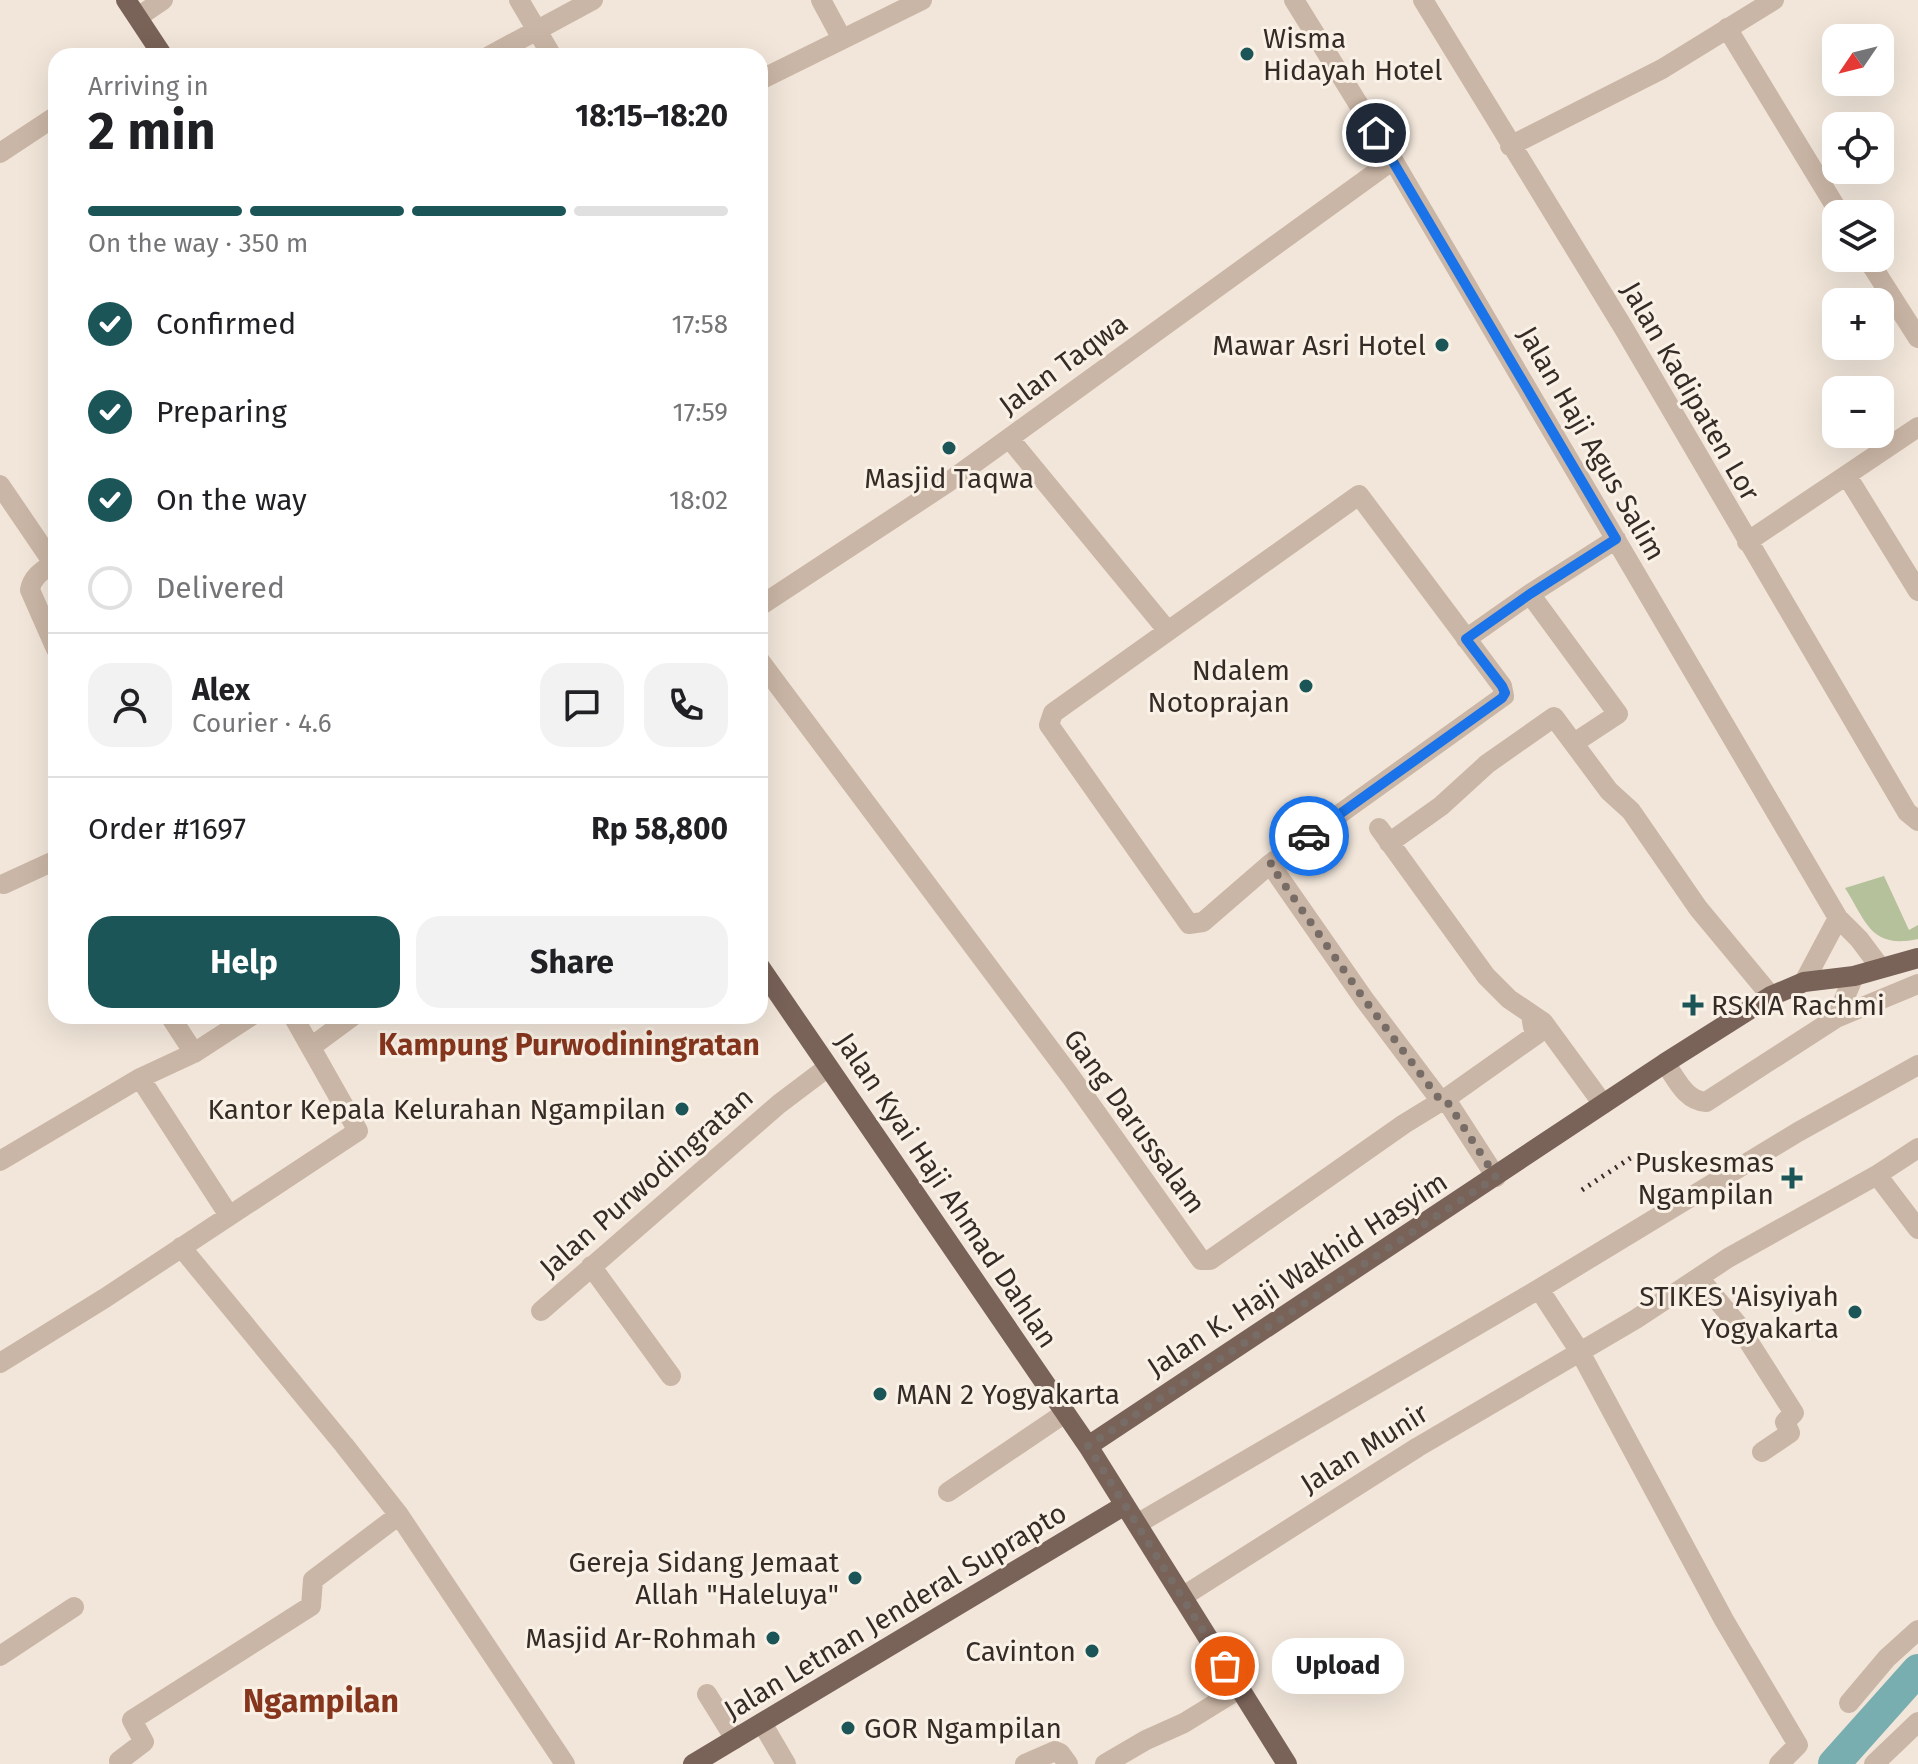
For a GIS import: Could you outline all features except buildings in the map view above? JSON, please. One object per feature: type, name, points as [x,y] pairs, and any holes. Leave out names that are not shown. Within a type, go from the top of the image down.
[{"type":"main road","points":[[132,9],[153,48]]},
{"type":"main road","name":"Jalan K. Haji Wakhid Hasyim","points":[[1088,1446],[1771,996],[1804,982],[1854,976],[1918,958]]},
{"type":"main road","name":"Jalan Kyai Haji Ahmad Dahlan","points":[[768,979],[1088,1446],[1287,1764]]},
{"type":"main road","name":"Jalan Letnan Jenderal Suprapto","points":[[693,1764],[1125,1505]]},
{"type":"street","points":[[132,9],[163,0]]},
{"type":"street","points":[[519,0],[548,48]]},
{"type":"street","points":[[503,48],[593,0]]},
{"type":"street","points":[[821,0],[842,39]]},
{"type":"street","points":[[768,76],[922,0]]},
{"type":"street","name":"Jalan Haji Agus Salim","points":[[1294,0],[1393,160],[1838,918],[1880,967]]},
{"type":"street","name":"Jalan Kadipaten Lor","points":[[1423,0],[1623,327],[1747,542],[1913,817]]},
{"type":"street","points":[[1510,146],[1662,69],[1774,0]]},
{"type":"street","points":[[1727,28],[1831,200]]},
{"type":"street","points":[[0,153],[48,121]]},
{"type":"street","name":"Jalan Taqwa","points":[[768,601],[947,483],[1393,160]]},
{"type":"street","points":[[1876,272],[1918,338]]},
{"type":"street","points":[[1747,542],[1918,427]]},
{"type":"street","points":[[1009,438],[1167,630]]},
{"type":"street","points":[[1847,476],[1918,591]]},
{"type":"street","points":[[0,485],[48,552]]},
{"type":"street","points":[[1359,495],[1466,639],[1502,686],[1505,693],[1502,698],[1270,864],[1203,922],[1189,924],[1049,725],[1053,713],[1359,495]]},
{"type":"street","points":[[1466,639],[1616,539]]},
{"type":"street","points":[[48,566],[31,583],[30,590],[48,631]]},
{"type":"street","points":[[1530,594],[1618,714],[1574,743]]},
{"type":"street","name":"Gang Darussalam","points":[[768,672],[1071,1077],[1201,1260],[1210,1260],[1537,1034],[1533,1027],[1537,1018]]},
{"type":"street","points":[[1603,1104],[1537,1018],[1509,999],[1486,976],[1384,836],[1441,806],[1487,764],[1554,717],[1609,791],[1631,811],[1698,908],[1771,996]]},
{"type":"street","points":[[4,884],[48,864]]},
{"type":"street","points":[[1270,864],[1364,999],[1443,1099],[1496,1177]]},
{"type":"street","points":[[1804,982],[1838,918]]},
{"type":"street","points":[[1836,1018],[1854,976]]},
{"type":"street","points":[[1665,1063],[1688,1095],[1706,1102],[1836,1018],[1918,984]]},
{"type":"street","points":[[175,1024],[194,1053]]},
{"type":"street","points":[[0,1161],[138,1079],[194,1053],[239,1024]]},
{"type":"street","points":[[0,1363],[358,1131],[298,1024]]},
{"type":"street","points":[[311,1047],[342,1024]]},
{"type":"street","name":"Jalan Purwodingratan","points":[[541,1311],[779,1104],[828,1067]]},
{"type":"street","points":[[1137,1524],[1539,1289],[1798,1132],[1916,1069]]},
{"type":"street","points":[[138,1079],[142,1079],[228,1214]]},
{"type":"street","name":"Jalan Munir","points":[[1182,1597],[1418,1447],[1580,1352],[1728,1258],[1877,1175],[1918,1148]]},
{"type":"street","points":[[1877,1175],[1918,1229]]},
{"type":"street","points":[[181,1247],[399,1515],[565,1764]]},
{"type":"street","points":[[591,1266],[671,1376]]},
{"type":"street","points":[[1699,1278],[1738,1325],[1794,1413],[1785,1422],[1790,1433],[1762,1452]]},
{"type":"street","points":[[1539,1289],[1580,1352],[1724,1620],[1798,1745],[1779,1764]]},
{"type":"street","points":[[948,1492],[1065,1413]]},
{"type":"street","points":[[121,1764],[119,1761],[144,1742],[132,1720],[311,1606],[313,1580],[399,1515]]},
{"type":"street","points":[[0,1656],[74,1607]]},
{"type":"street","points":[[1849,1703],[1887,1658],[1918,1630]]},
{"type":"street","points":[[1105,1764],[1146,1740],[1184,1723],[1239,1689]]},
{"type":"street","points":[[707,1694],[735,1739]]},
{"type":"street","points":[[1874,1764],[1918,1722]]},
{"type":"street","points":[[762,1723],[786,1764]]},
{"type":"street","points":[[1025,1764],[1055,1751],[1068,1764]]},
{"type":"green space","points":[[1884,876],[1909,930],[1918,925],[1918,939],[1902,941],[1880,936],[1865,922],[1845,888]]},
{"type":"waterway","points":[[1834,1764],[1918,1670]]},
{"type":"railway","points":[[1582,1190],[1632,1157]]},
{"type":"way so far","points":[[1225,1666],[1088,1446],[1496,1177],[1445,1098],[1440,1100],[1364,999],[1270,864],[1309,836]]},
{"type":"place","name":"Wisma Hidayah Hotel","points":[[1247,54]]},
{"type":"place","name":"Mawar Asri Hotel","points":[[1442,345]]},
{"type":"place","name":"Masjid Taqwa","points":[[949,448]]},
{"type":"place","name":"Ndalem Notoprajan","points":[[1306,686]]},
{"type":"place","name":"RSKIA Rachmi","points":[[1693,1005]]},
{"type":"place","name":"Kantor Kepala Kelurahan Ngampilan","points":[[682,1109]]},
{"type":"place","name":"Puskesmas Ngampilan","points":[[1792,1178]]},
{"type":"place","name":"STIKES 'Aisyiyah Yogyakarta","points":[[1855,1312]]},
{"type":"place","name":"MAN 2 Yogyakarta","points":[[880,1394]]},
{"type":"place","name":"Gereja Sidang Jemaat Allah \"Haleluya\"","points":[[855,1578]]},
{"type":"place","name":"Masjid Ar-Rohmah","points":[[773,1638]]},
{"type":"place","name":"Cavinton","points":[[1092,1651]]},
{"type":"place","name":"Upload","points":[[1225,1666]]},
{"type":"place","name":"GOR Ngampilan","points":[[848,1728]]},
{"type":"district","name":"Kampung Purwodiningratan","points":[[569,1045]]},
{"type":"district","name":"Ngampilan","points":[[321,1701]]},
{"type":"route","points":[[1309,836],[1502,698],[1505,693],[1502,686],[1466,639],[1616,539],[1376,133]]}]
